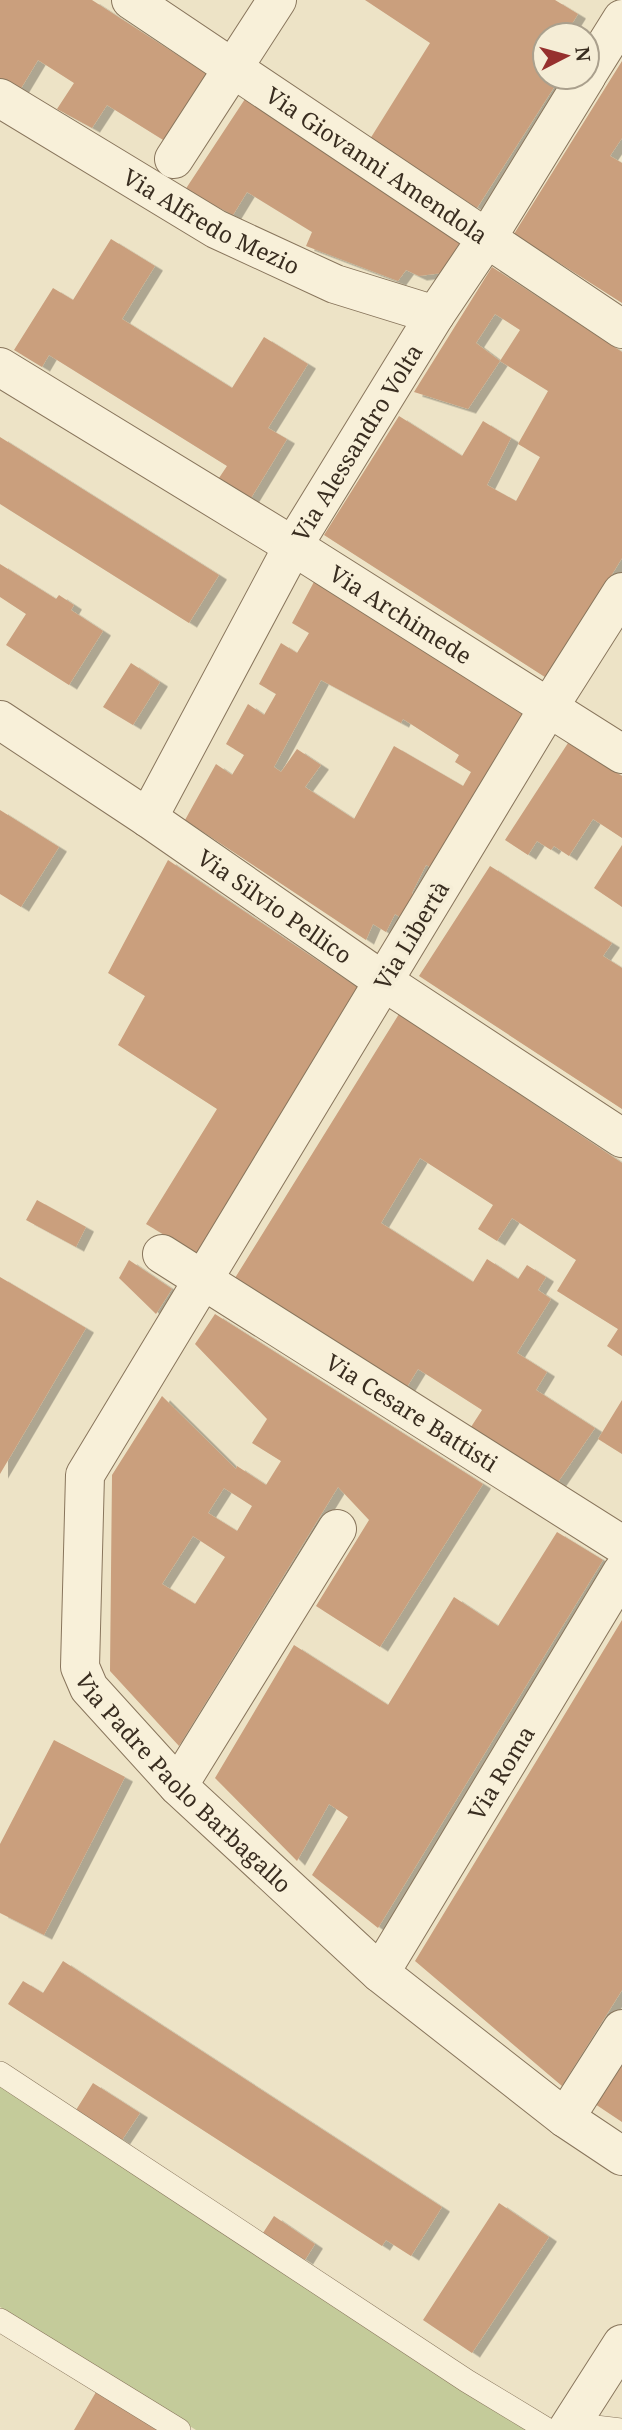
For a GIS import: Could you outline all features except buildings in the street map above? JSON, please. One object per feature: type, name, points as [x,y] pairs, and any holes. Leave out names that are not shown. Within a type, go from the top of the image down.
[{"type":"street","name":"Via Giovanni Amendola","points":[[131,0],[622,329]]},
{"type":"street","points":[[174,159],[278,0]]},
{"type":"street","points":[[611,0],[622,7]]},
{"type":"street","name":"Via Alessandro Volta","points":[[601,52],[622,19]]},
{"type":"street","name":"Via Alessandro Volta","points":[[148,818],[293,546],[435,314],[487,238],[577,91]]},
{"type":"street","name":"Via Alfredo Mezio","points":[[0,98],[216,229],[335,284],[435,314]]},
{"type":"street","name":"Via Archimede","points":[[0,367],[293,546],[622,754]]},
{"type":"street","name":"Via Libertà","points":[[202,1280],[549,707],[622,592]]},
{"type":"street","name":"Via Silvio Pellico","points":[[0,720],[148,818],[383,981],[622,1139]]},
{"type":"street","name":"Via Cesare Battisti","points":[[162,1254],[622,1545]]},
{"type":"street","name":"Via Padre Paolo Barbagallo","points":[[202,1280],[85,1475],[80,1667],[89,1688],[178,1786],[380,1973],[565,2118],[622,2156]]},
{"type":"street","points":[[178,1786],[337,1529]]},
{"type":"street","name":"Via Roma","points":[[380,1973],[622,1572]]},
{"type":"street","points":[[565,2118],[622,2029]]},
{"type":"street","points":[[562,2428],[622,2344]]},
{"type":"lane","points":[[0,2073],[467,2381],[562,2428],[622,2430]]},
{"type":"lane","points":[[0,2320],[179,2430]]},
{"type":"green space","points":[[0,2084],[526,2430],[196,2430],[0,2307]]}]
